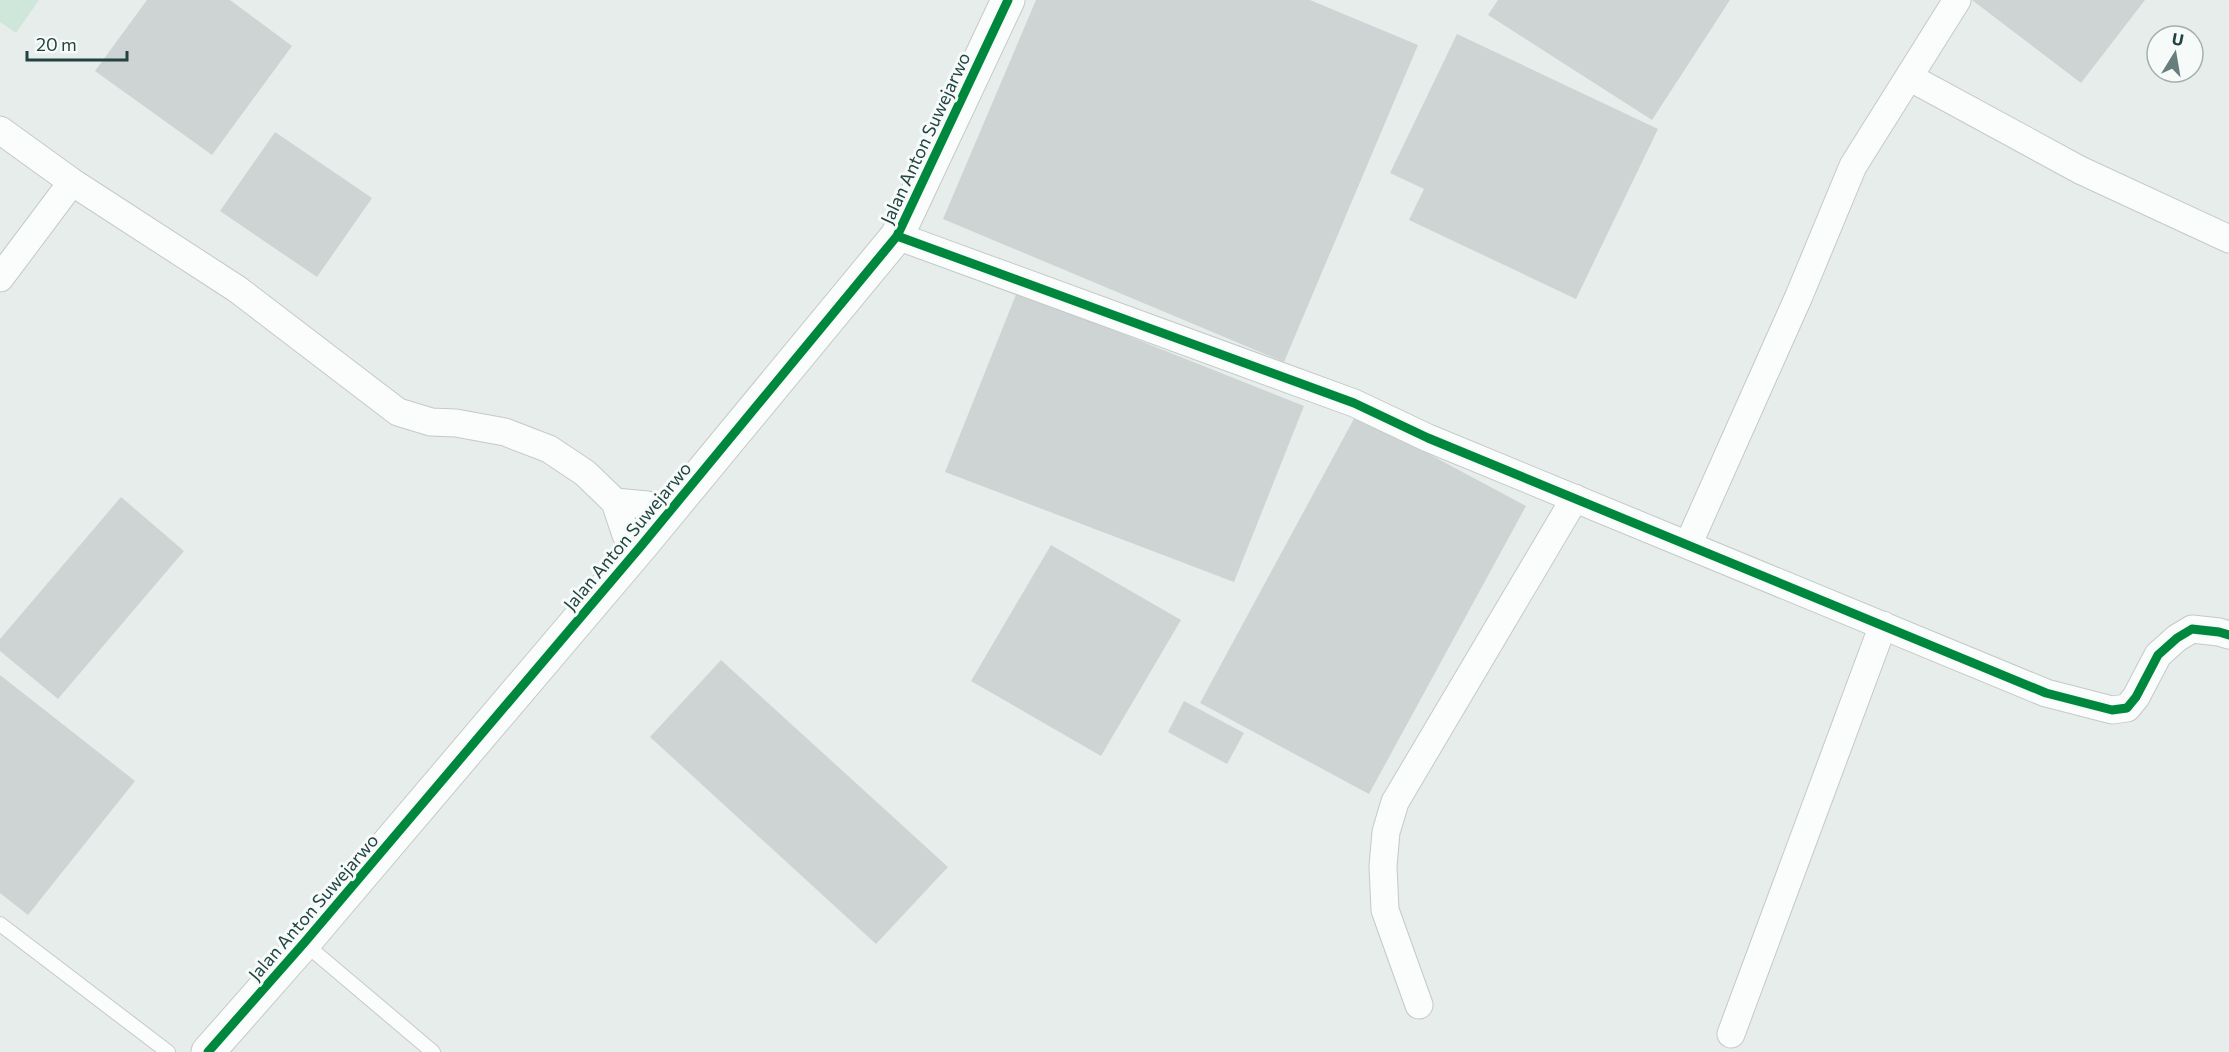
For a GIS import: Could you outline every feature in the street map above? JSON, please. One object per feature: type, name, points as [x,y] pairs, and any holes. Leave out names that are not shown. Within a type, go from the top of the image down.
[{"type":"street","name":"Jalan Anton Suwejarwo","points":[[208,1052],[304,943],[641,546],[897,236],[1008,0]]},
{"type":"street","points":[[1688,545],[1799,296],[1853,166],[1958,0]]},
{"type":"street","points":[[1909,77],[2080,170],[2229,239]]},
{"type":"street","points":[[0,130],[72,182],[237,289],[398,412],[430,422],[456,423],[505,432],[549,449],[585,473],[615,502],[626,535],[641,546]]},
{"type":"street","points":[[0,278],[72,182]]},
{"type":"street","points":[[897,236],[1354,403],[1428,438],[2046,693],[2112,710],[2127,708],[2136,697],[2158,656],[2177,638],[2192,629],[2229,635]]},
{"type":"street","points":[[1419,1005],[1385,910],[1383,866],[1386,832],[1395,802],[1575,498]]},
{"type":"street","points":[[615,502],[647,505],[664,518]]},
{"type":"street","points":[[1731,1034],[1883,625]]},
{"type":"lane","points":[[0,924],[168,1052]]},
{"type":"lane","points":[[304,943],[433,1052]]},
{"type":"green space","points":[[0,0],[39,0],[16,33],[0,22]]},
{"type":"building","points":[[147,0],[230,0],[292,46],[212,155],[95,71]]},
{"type":"building","points":[[1036,0],[1310,0],[1418,45],[1284,362],[943,219]]},
{"type":"building","points":[[1498,0],[1730,0],[1652,120],[1488,15]]},
{"type":"building","points":[[1972,0],[2145,0],[2081,83]]},
{"type":"building","points":[[1457,34],[1658,129],[1576,299],[1409,220],[1424,189],[1390,173]]},
{"type":"building","points":[[275,132],[372,198],[317,277],[220,211]]},
{"type":"building","points":[[1017,292],[1304,406],[1234,582],[945,472]]},
{"type":"building","points":[[1356,415],[1526,506],[1369,794],[1200,703]]},
{"type":"building","points":[[121,497],[184,551],[58,699],[0,651],[0,639]]},
{"type":"building","points":[[1051,545],[1181,620],[1101,756],[971,681]]},
{"type":"building","points":[[721,660],[948,867],[876,944],[650,737]]},
{"type":"building","points":[[0,675],[135,781],[28,915],[0,893]]},
{"type":"building","points":[[1184,701],[1244,733],[1227,764],[1168,732]]},
{"type":"cycle path","points":[[208,1052],[304,943],[641,546],[897,236],[1008,0]]},
{"type":"cycle path","points":[[897,236],[1354,403],[1428,438],[2046,693],[2112,710],[2127,708],[2136,697],[2158,655],[2177,638],[2192,629],[2229,635]]}]
